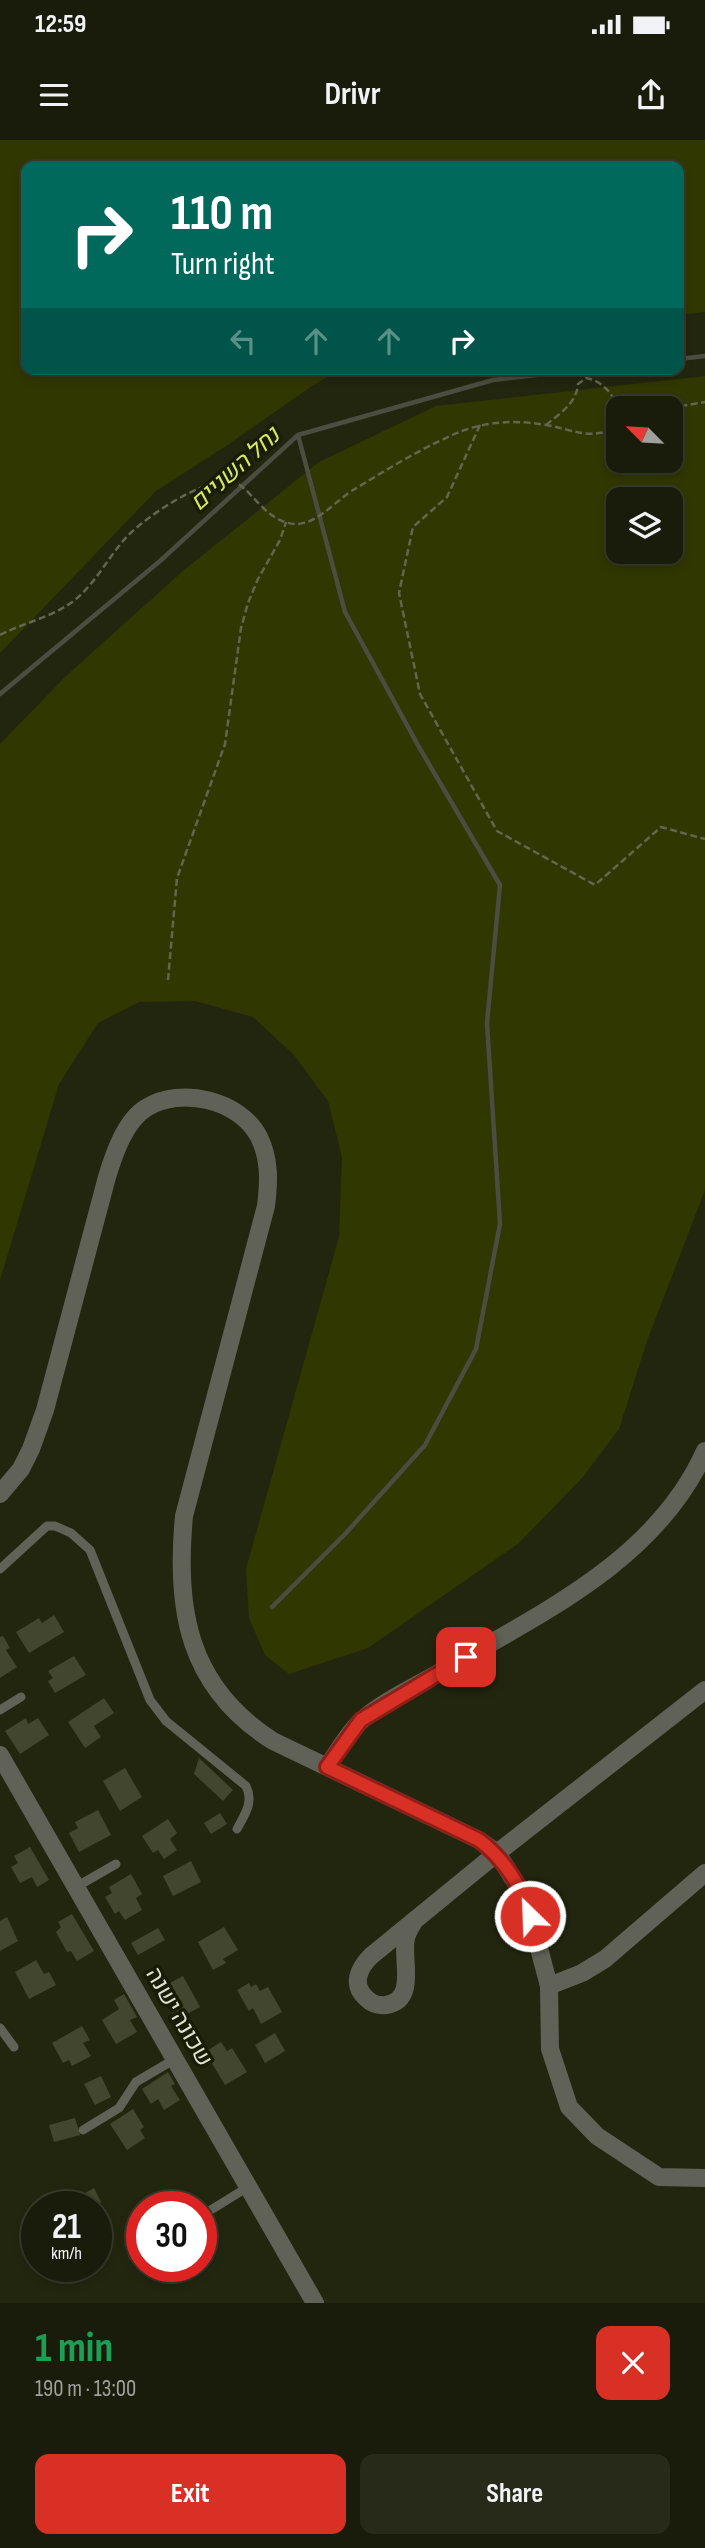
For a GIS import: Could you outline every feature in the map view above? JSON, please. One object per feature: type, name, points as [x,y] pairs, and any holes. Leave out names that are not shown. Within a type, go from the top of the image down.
[{"type":"street","points":[[0,1494],[21,1469],[45,1410],[114,1154],[130,1126],[145,1108],[171,1099],[197,1098],[221,1104],[240,1116],[258,1135],[266,1157],[269,1180],[266,1206],[184,1516],[180,1557],[182,1599],[190,1635],[205,1671],[223,1700],[250,1727],[479,1840],[497,1853],[526,1899],[549,1986],[550,2049],[569,2107],[597,2136],[659,2177],[705,2178]]},
{"type":"street","points":[[327,1767],[361,1720],[594,1581],[630,1551],[688,1486],[705,1451]]},
{"type":"street","points":[[413,1923],[497,1853],[705,1690]]},
{"type":"street","name":"שכונה ישנה","points":[[0,1755],[315,2303]]},
{"type":"street","points":[[549,1986],[582,1973],[604,1959],[705,1873]]},
{"type":"lane","points":[[0,1569],[47,1526],[71,1532],[84,1544],[99,1569],[150,1700],[157,1711],[246,1786],[250,1795],[247,1811],[237,1829]]},
{"type":"lane","points":[[0,1710],[21,1697]]},
{"type":"lane","points":[[76,1887],[116,1864]]},
{"type":"lane","points":[[0,2028],[13,2047]]},
{"type":"lane","points":[[83,2130],[119,2108],[136,2082],[175,2059]]},
{"type":"lane","points":[[217,2206],[248,2187]]},
{"type":"path","points":[[546,425],[569,406],[578,391],[578,384],[586,378],[602,385],[613,396]]},
{"type":"path","points":[[683,406],[705,402]]},
{"type":"path","points":[[0,635],[63,609],[77,599],[133,531],[192,492],[219,482],[233,481],[272,515],[286,522],[304,523],[316,518],[352,490],[388,469],[438,442],[480,425],[505,422],[546,425],[589,435],[606,431]]},
{"type":"path","points":[[480,425],[447,496],[413,527],[399,593],[420,694],[497,831],[595,885],[662,827],[705,839]]},
{"type":"path","points":[[168,980],[177,878],[225,744],[241,628],[253,591],[280,540],[286,522]]},
{"type":"green space","points":[[0,140],[705,140],[705,312],[684,314],[684,161],[21,161],[21,375],[330,375],[156,491],[0,653]]},
{"type":"green space","points":[[705,376],[705,1190],[647,1341],[619,1429],[583,1477],[519,1543],[368,1648],[289,1674],[265,1655],[249,1618],[246,1569],[339,1237],[342,1157],[328,1101],[294,1055],[253,1017],[195,1001],[139,1002],[98,1023],[59,1084],[0,1280],[0,744],[66,676],[184,570],[319,462],[436,406]]},
{"type":"building","points":[[54,1615],[64,1632],[29,1653],[16,1632],[39,1618],[42,1623]]},
{"type":"building","points":[[3,1636],[10,1648],[6,1650],[17,1667],[0,1678],[0,1637]]},
{"type":"building","points":[[74,1656],[86,1675],[55,1693],[48,1681],[53,1678],[48,1671]]},
{"type":"building","points":[[104,1698],[114,1713],[94,1726],[101,1737],[85,1748],[68,1722]]},
{"type":"building","points":[[26,1718],[28,1724],[38,1718],[49,1735],[20,1754],[5,1731]]},
{"type":"building","points":[[199,1758],[233,1790],[223,1801],[194,1774]]},
{"type":"building","points":[[125,1768],[142,1797],[120,1811],[103,1781]]},
{"type":"building","points":[[98,1810],[111,1835],[79,1852],[69,1833],[78,1828],[75,1822]]},
{"type":"building","points":[[220,1813],[227,1824],[211,1834],[204,1823]]},
{"type":"building","points":[[168,1819],[177,1833],[170,1839],[177,1850],[164,1859],[158,1850],[153,1853],[142,1836]]},
{"type":"building","points":[[30,1847],[49,1880],[37,1887],[32,1877],[20,1883],[11,1867],[18,1863],[14,1856]]},
{"type":"building","points":[[191,1861],[201,1882],[173,1896],[163,1876]]},
{"type":"building","points":[[131,1874],[142,1894],[136,1898],[142,1910],[125,1920],[119,1911],[115,1914],[105,1897],[112,1893],[109,1887]]},
{"type":"building","points":[[72,1914],[94,1951],[77,1961],[71,1951],[67,1952],[56,1932],[61,1927],[58,1922]]},
{"type":"building","points":[[7,1917],[18,1941],[0,1951],[0,1921]]},
{"type":"building","points":[[224,1927],[238,1950],[223,1959],[226,1963],[213,1970],[198,1942]]},
{"type":"building","points":[[158,1928],[165,1940],[138,1955],[131,1943]]},
{"type":"building","points":[[36,1960],[44,1974],[49,1972],[56,1985],[29,1999],[15,1972]]},
{"type":"building","points":[[183,1976],[200,2007],[176,2020],[159,1989]]},
{"type":"building","points":[[249,1983],[251,1987],[256,1984],[260,1991],[268,1987],[282,2012],[261,2024],[253,2008],[249,2011],[237,1990]]},
{"type":"building","points":[[124,1994],[137,2017],[130,2020],[137,2032],[116,2044],[102,2020],[119,2009],[114,2000]]},
{"type":"building","points":[[82,2026],[90,2040],[83,2043],[91,2056],[72,2066],[69,2060],[63,2063],[52,2043]]},
{"type":"building","points":[[275,2033],[285,2051],[265,2063],[255,2045]]},
{"type":"building","points":[[221,2042],[227,2051],[232,2048],[247,2072],[225,2085],[205,2052]]},
{"type":"building","points":[[168,2072],[175,2084],[171,2086],[180,2100],[164,2110],[158,2099],[151,2104],[142,2089]]},
{"type":"building","points":[[101,2076],[111,2097],[95,2105],[84,2084]]},
{"type":"building","points":[[133,2109],[144,2127],[140,2130],[145,2138],[127,2150],[110,2124]]},
{"type":"building","points":[[75,2118],[80,2135],[54,2142],[49,2125]]},
{"type":"waterway","name":"נחל השניים","points":[[684,358],[705,356]]},
{"type":"waterway","name":"נחל השניים","points":[[0,694],[160,561],[298,435],[493,380],[537,375]]},
{"type":"waterway","points":[[272,1607],[346,1533],[425,1445],[476,1349],[500,1224],[487,1023],[500,885],[419,747],[345,612],[298,435]]},
{"type":"route","points":[[466,1657],[361,1720],[327,1767],[479,1840],[497,1853],[526,1899],[530,1916]]}]
